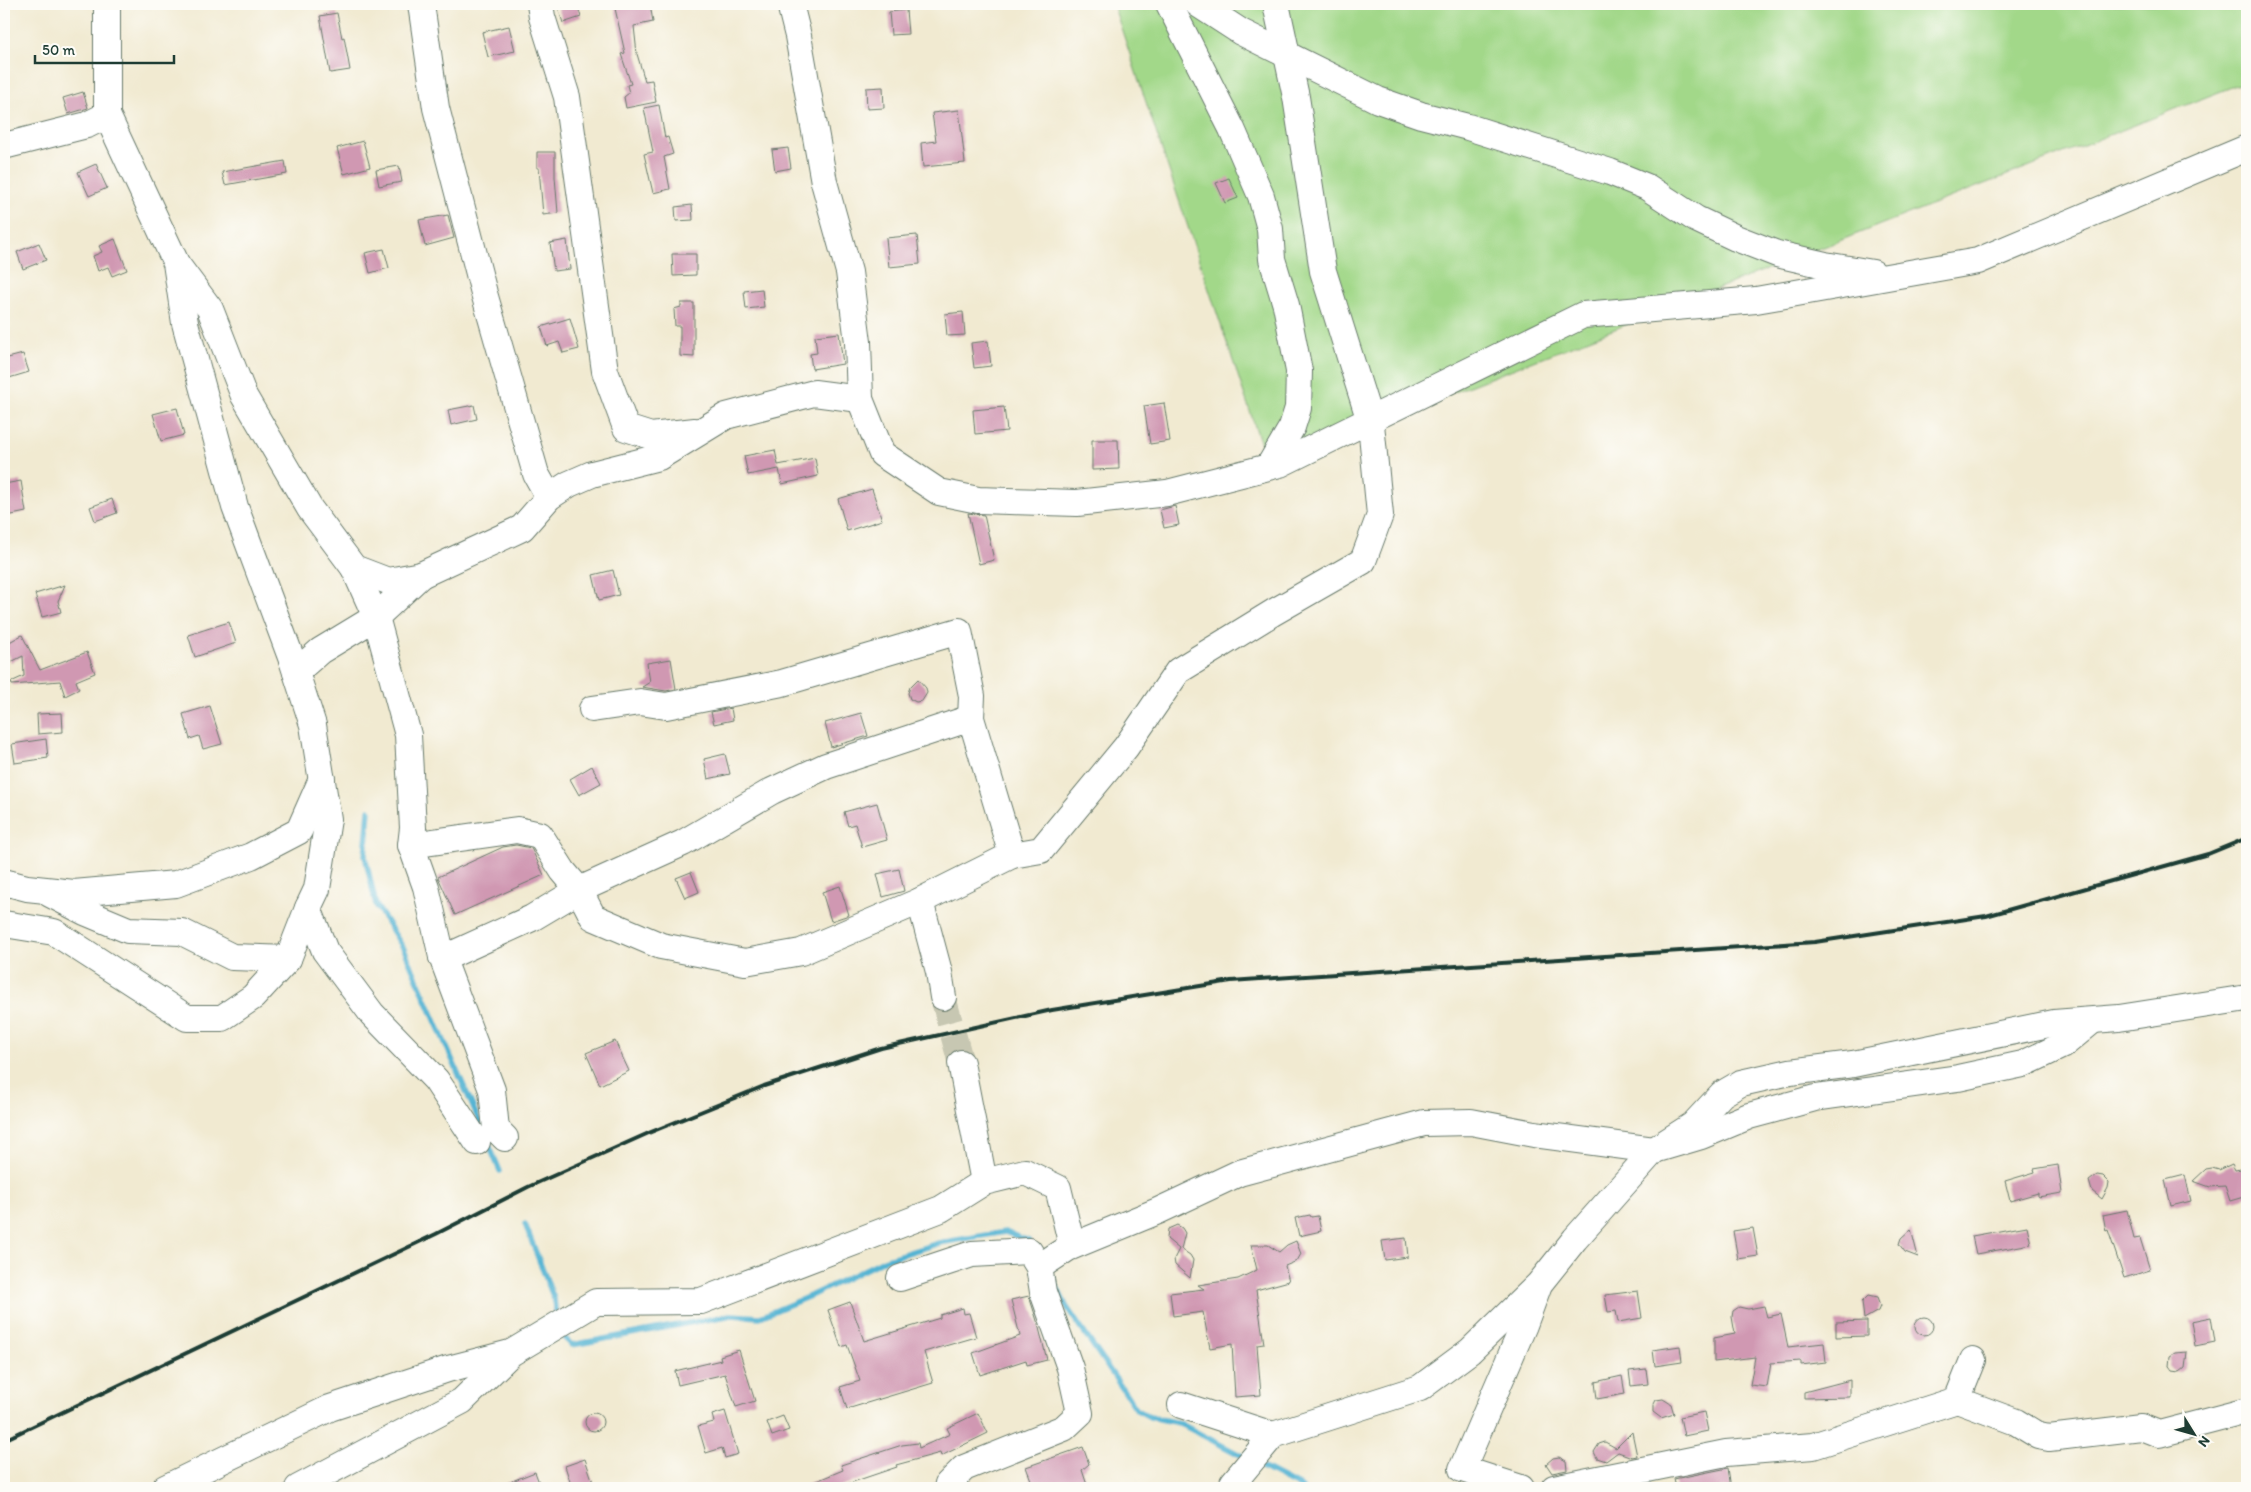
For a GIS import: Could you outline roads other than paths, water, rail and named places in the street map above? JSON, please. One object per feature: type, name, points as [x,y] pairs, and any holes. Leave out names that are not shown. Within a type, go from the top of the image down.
[{"type":"street","points":[[106,4],[107,115],[176,263],[210,308],[248,404],[310,508],[354,568],[376,617],[408,735],[413,828],[411,845],[426,887],[442,957],[492,1090],[496,1129],[505,1138]]},
{"type":"street","points":[[421,4],[436,108],[536,474],[549,497]]},
{"type":"street","points":[[540,4],[542,17],[568,97],[605,370],[626,428],[651,436],[704,430]]},
{"type":"street","points":[[790,4],[798,36],[824,182],[849,272],[858,342],[860,399],[882,454],[939,492],[978,500],[1076,503],[1167,493],[1280,464],[1583,315],[1756,300],[1978,261],[2247,148]]},
{"type":"street","points":[[1169,4],[1232,129],[1261,196],[1270,230],[1272,259],[1286,304],[1299,370],[1298,408],[1292,427],[1270,466]]},
{"type":"street","points":[[1198,4],[1241,32],[1378,100],[1421,115],[1549,152],[1647,187],[1696,219],[1736,238],[1777,254],[1834,267],[1898,275]]},
{"type":"street","points":[[411,845],[517,830],[540,835],[563,871],[579,890],[592,917],[661,946],[745,962],[801,952],[920,901],[1012,855],[1041,850],[1126,747],[1178,671],[1274,612],[1363,561],[1380,515],[1370,419],[1323,271],[1296,97],[1276,4]]},
{"type":"street","points":[[4,146],[87,125],[107,115]]},
{"type":"street","points":[[4,924],[54,932],[187,1018],[222,1018],[254,997],[288,958],[308,908],[318,889],[328,819],[313,725],[296,672],[235,507],[185,323],[176,263]]},
{"type":"street","points":[[354,568],[388,581],[421,575],[522,528],[549,497],[570,484],[592,474],[659,457],[726,416],[814,393],[860,399]]},
{"type":"street","points":[[296,672],[320,651],[376,617],[421,575]]},
{"type":"street","points":[[592,709],[640,702],[666,706],[782,683],[959,631],[972,696],[971,718],[1012,855]]},
{"type":"street","points":[[442,957],[453,954],[532,918],[579,890],[683,843],[772,791],[826,766],[971,718]]},
{"type":"street","points":[[4,882],[74,893],[176,884],[251,856],[300,831],[322,779]]},
{"type":"street","points":[[41,889],[84,912],[128,930],[182,932],[232,957],[288,958]]},
{"type":"street","points":[[920,901],[939,972],[943,997]]},
{"type":"street","points":[[308,908],[325,951],[372,1014],[436,1080],[477,1142]]},
{"type":"street","points":[[1181,1405],[1252,1461],[1420,1388],[1470,1351],[1539,1284],[1575,1239],[1654,1150],[1693,1125],[1722,1094],[1741,1082],[1790,1072],[1854,1064],[2011,1030],[2054,1023],[2092,1021],[2246,999]]},
{"type":"street","points":[[900,1278],[972,1254],[1030,1252],[1051,1259],[1239,1173],[1424,1123],[1471,1122],[1534,1134],[1654,1150],[1701,1136],[1749,1116],[1815,1098],[1958,1078],[2023,1064],[2063,1045],[2092,1021]]},
{"type":"street","points":[[961,1063],[984,1182]]},
{"type":"street","points":[[1815,1098],[1854,1064]]},
{"type":"street","points":[[298,1488],[462,1401],[511,1353],[596,1302],[701,1301],[941,1209],[984,1182],[1025,1172],[1058,1188],[1051,1259],[1043,1292],[1070,1368],[1080,1413],[1064,1428],[964,1468],[944,1487]]},
{"type":"street","points":[[1462,1469],[1524,1325],[1539,1284]]},
{"type":"street","points":[[165,1488],[330,1408],[448,1369],[511,1353]]},
{"type":"street","points":[[1957,1400],[1973,1360]]},
{"type":"street","points":[[1554,1488],[1726,1453],[1813,1446],[1957,1400],[2016,1422],[2039,1436],[2049,1438],[2141,1427],[2159,1434],[2247,1411]]},
{"type":"street","points":[[1462,1469],[1492,1488]]},
{"type":"street","points":[[1462,1469],[1521,1488]]},
{"type":"waterway","points":[[369,810],[365,856],[376,905],[404,949],[483,1130]]},
{"type":"waterway","points":[[486,1138],[500,1171]]},
{"type":"waterway","points":[[525,1224],[554,1299],[556,1319]]},
{"type":"waterway","points":[[559,1333],[572,1345],[732,1315],[760,1317],[810,1296],[884,1260],[939,1243],[1005,1232],[1029,1241]]},
{"type":"waterway","points":[[1052,1277],[1066,1306],[1137,1410],[1150,1417],[1179,1423],[1246,1458]]},
{"type":"waterway","points":[[1258,1465],[1302,1488]]},
{"type":"tunnel","points":[[943,997],[961,1063]]},
{"type":"railway","points":[[4,1440],[436,1234],[528,1187],[651,1132],[764,1086],[881,1048],[1052,1010],[1231,981],[1815,942],[1986,916],[2208,854],[2247,838]]}]
